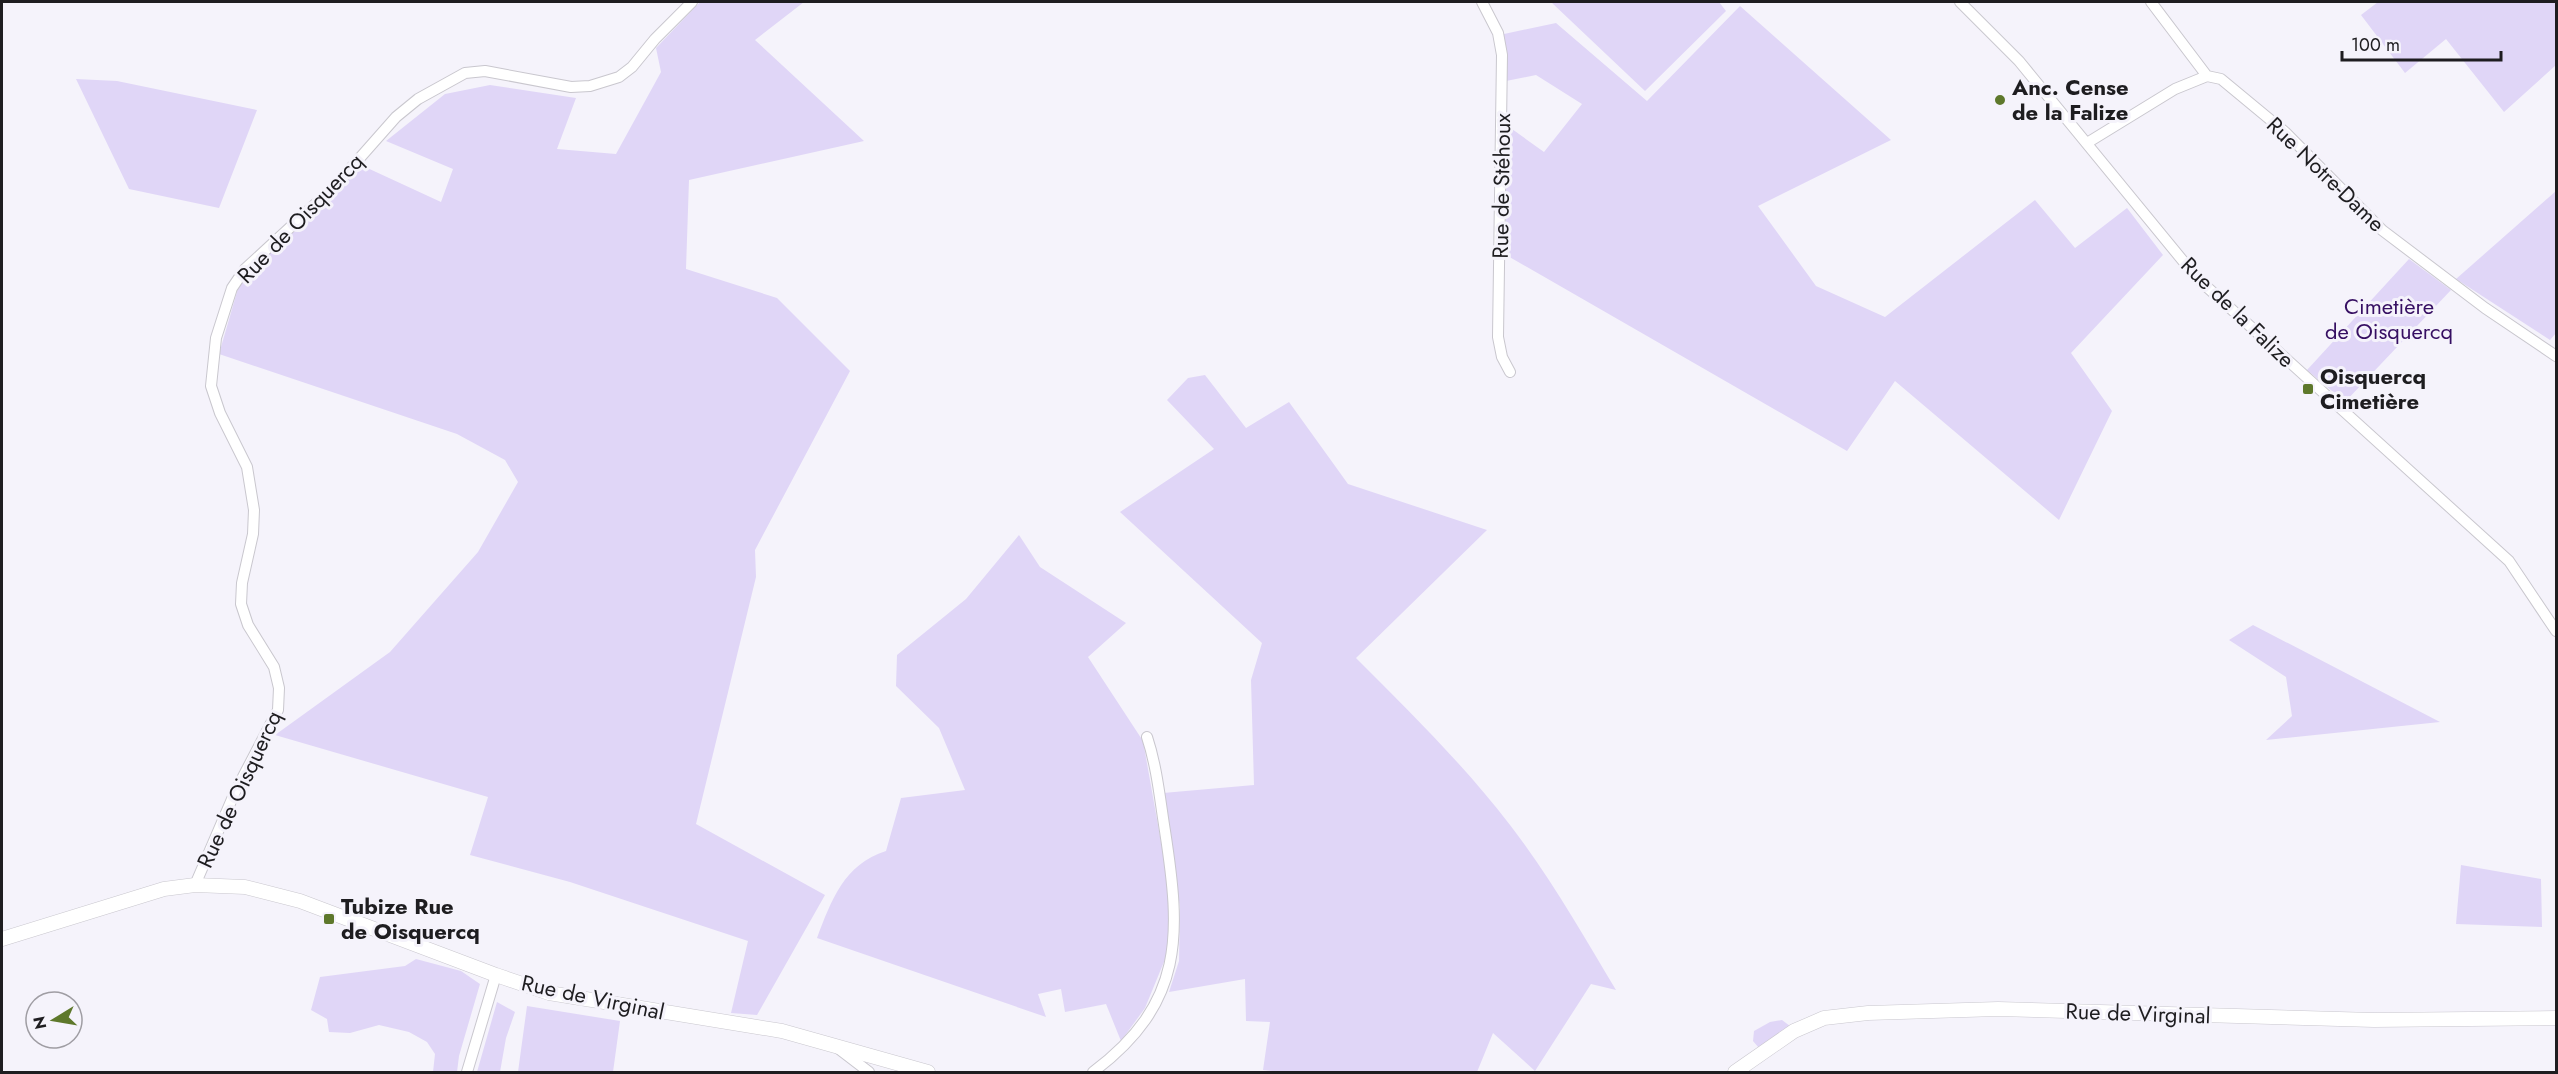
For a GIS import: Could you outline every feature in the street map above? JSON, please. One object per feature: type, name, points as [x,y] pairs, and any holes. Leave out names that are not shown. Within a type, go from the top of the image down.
[{"type":"street","name":"Rue de Oisquercq","points":[[195,885],[235,792],[278,710],[279,688],[274,667],[248,625],[241,604],[242,583],[253,534],[254,510],[247,467],[240,448],[220,413],[211,386],[216,338],[232,288],[245,269],[335,186],[396,117],[418,99],[465,73],[485,71],[571,87],[590,86],[619,77],[632,67],[655,39],[692,2]]},
{"type":"street","name":"Rue de Stéhoux","points":[[1482,2],[1498,33],[1502,55],[1498,337],[1502,357],[1510,372]]},
{"type":"street","name":"Rue de la Falize","points":[[1960,2],[2019,61],[2197,278],[2509,561],[2556,632]]},
{"type":"street","points":[[2087,143],[2175,89],[2207,76],[2151,2]]},
{"type":"street","name":"Rue Notre-Dame","points":[[2207,76],[2221,79],[2285,132],[2382,230],[2485,308],[2556,356]]},
{"type":"street","points":[[1093,1072],[1124,1047],[1148,1016],[1169,970],[1174,953],[1176,930],[1171,874],[1147,736]]},
{"type":"street","name":"Rue de Virginal","points":[[2,939],[138,896],[195,885],[236,886],[273,892],[496,975],[582,1000],[782,1030],[928,1072]]},
{"type":"street","points":[[467,1072],[496,975]]},
{"type":"street","name":"Rue de Virginal","points":[[1735,1072],[1794,1031],[1824,1018],[1868,1013],[1998,1009],[2374,1020],[2556,1018]]},
{"type":"street","points":[[832,1043],[870,1072]]},
{"type":"green space","points":[[700,2],[804,2],[755,40],[864,141],[689,180],[686,269],[777,298],[850,371],[755,550],[756,577],[696,824],[825,895],[757,1015],[731,1013],[748,941],[570,882],[470,855],[488,797],[275,735],[390,652],[478,552],[518,482],[505,460],[457,434],[219,354],[241,278],[363,166],[441,202],[453,169],[386,141],[445,94],[490,85],[576,98],[557,149],[616,154],[661,72],[656,48]]},
{"type":"green space","points":[[1551,2],[1719,2],[1726,11],[1645,91]]},
{"type":"green space","points":[[2378,2],[2556,2],[2556,65],[2504,112],[2446,39],[2405,73],[2361,15]]},
{"type":"green space","points":[[1740,6],[1891,140],[1758,206],[1816,286],[1885,317],[2035,200],[2075,248],[2127,208],[2163,255],[2071,353],[2112,411],[2059,520],[1895,381],[1847,451],[1506,255],[1505,124],[1544,152],[1582,104],[1536,75],[1506,81],[1504,34],[1556,23],[1647,101]]},
{"type":"green space","points":[[76,79],[117,81],[257,110],[219,208],[129,189]]},
{"type":"green space","points":[[2556,191],[2556,333],[2550,340],[2456,279]]},
{"type":"green space","name":"Cimetière de Oisquercq","points":[[2409,259],[2451,290],[2345,402],[2307,370]]},
{"type":"green space","points":[[1205,375],[1246,428],[1289,402],[1348,484],[1487,530],[1356,658],[1455,760],[1510,825],[1579,927],[1616,990],[1591,984],[1535,1071],[1493,1033],[1477,1072],[1283,1072],[1263,1070],[1270,1022],[1246,1021],[1245,979],[1169,992],[1179,961],[1180,907],[1163,793],[1254,785],[1251,680],[1262,643],[1120,512],[1214,449],[1167,400],[1188,378]]},
{"type":"green space","points":[[1019,535],[1040,567],[1126,623],[1088,657],[1143,741],[1166,870],[1171,922],[1168,952],[1145,1008],[1121,1041],[1106,1004],[1065,1012],[1061,989],[1038,994],[1046,1017],[817,938],[834,898],[849,874],[859,865],[886,851],[901,798],[965,790],[939,728],[896,686],[897,655],[966,599]]},
{"type":"green space","points":[[2253,625],[2440,722],[2266,740],[2292,716],[2286,677],[2229,640]]},
{"type":"green space","points":[[2461,865],[2541,879],[2542,927],[2456,924]]},
{"type":"green space","points":[[416,959],[461,971],[480,984],[459,1056],[457,1072],[433,1072],[435,1054],[427,1042],[409,1032],[379,1025],[350,1033],[329,1032],[327,1019],[311,1010],[320,977],[405,966]]},
{"type":"green space","points":[[497,1002],[515,1012],[506,1038],[500,1072],[477,1072]]},
{"type":"green space","points":[[527,1006],[620,1021],[613,1072],[518,1072]]},
{"type":"green space","points":[[1782,1020],[1790,1026],[1759,1048],[1753,1041],[1754,1031],[1770,1022]]},
{"type":"place","name":"Anc. Cense de la Falize","points":[[2000,100]]},
{"type":"place","name":"Oisquercq Cimetière","points":[[2308,389]]},
{"type":"place","name":"Tubize Rue de Oisquercq","points":[[329,919]]}]
